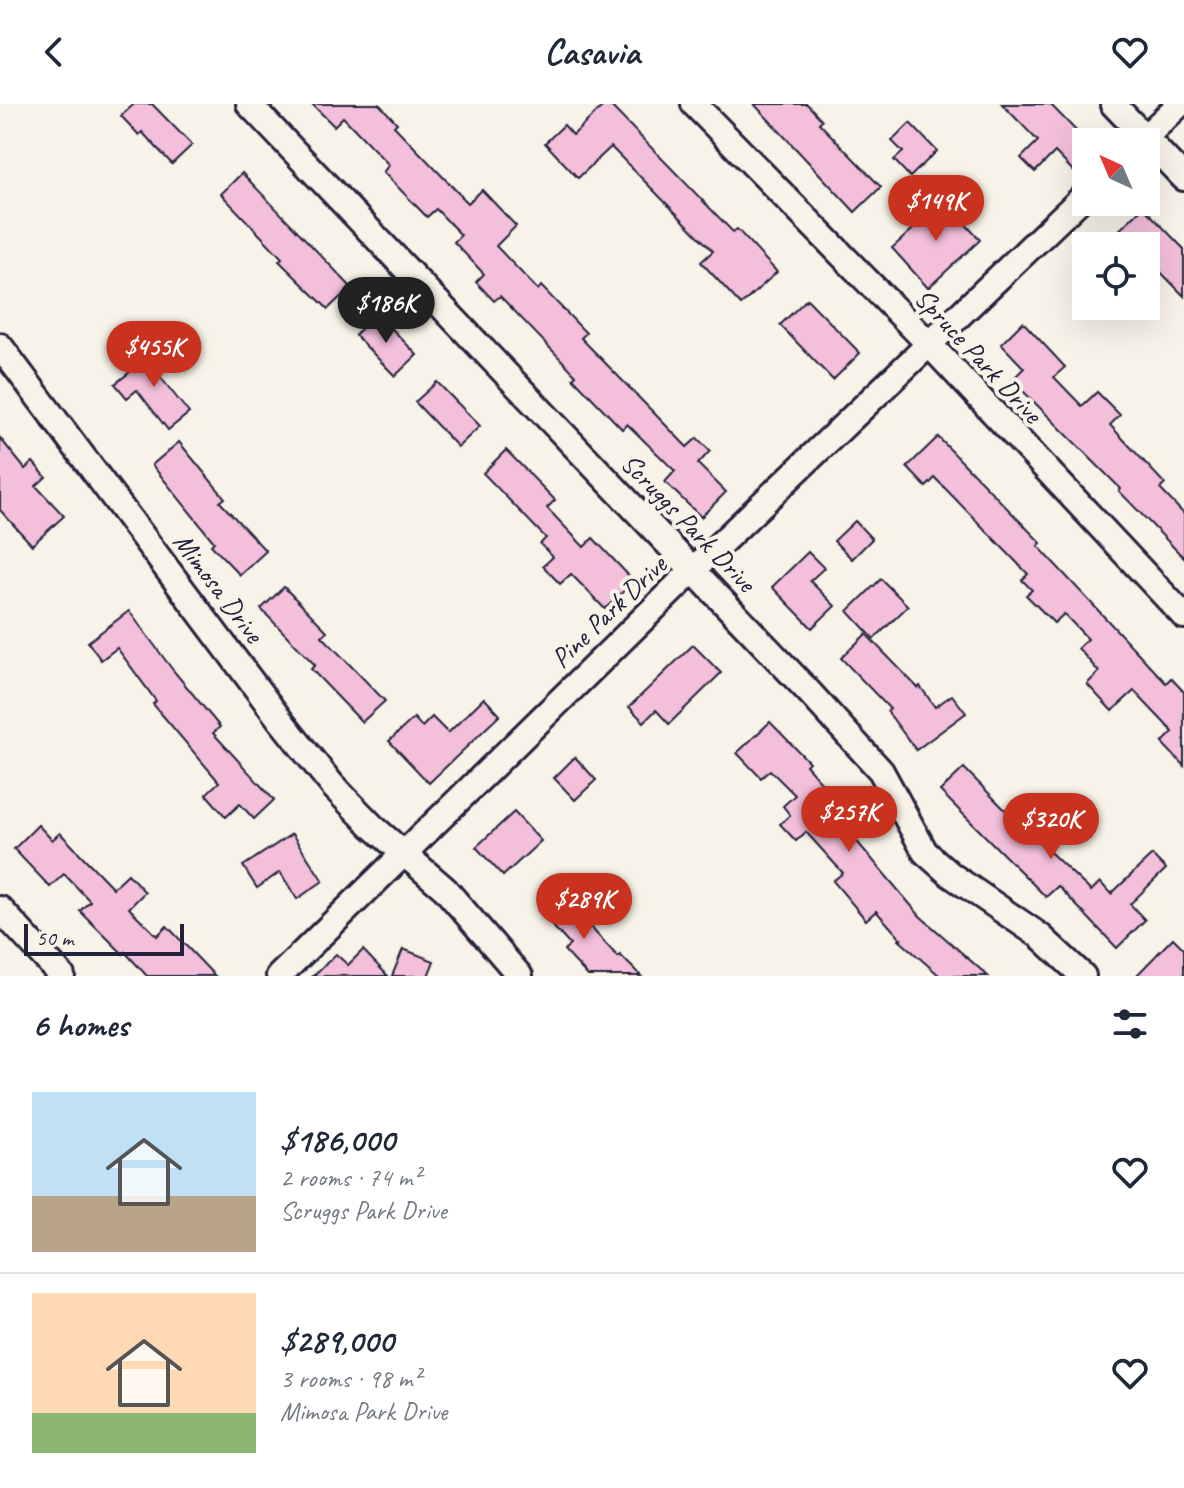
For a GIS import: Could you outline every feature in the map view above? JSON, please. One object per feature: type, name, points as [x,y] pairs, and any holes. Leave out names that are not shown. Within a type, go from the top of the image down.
[{"type":"street","name":"Scruggs Park Drive","points":[[249,104],[881,771],[925,852],[951,875],[1040,936],[1083,976]]},
{"type":"street","name":"Spruce Park Drive","points":[[694,104],[929,344],[1184,616]]},
{"type":"street","points":[[1113,104],[1132,128]]},
{"type":"street","points":[[1155,128],[1180,104]]},
{"type":"street","points":[[1160,156],[1184,178]]},
{"type":"street","name":"Pine Park Drive","points":[[279,976],[693,570],[1072,207]]},
{"type":"street","name":"Mimosa Drive","points":[[0,346],[333,786],[372,826],[445,889],[520,976]]},
{"type":"street","points":[[0,909],[62,976]]},
{"type":"building","points":[[134,104],[152,104],[192,145],[172,164],[142,132],[139,135],[121,116]]},
{"type":"building","points":[[312,104],[379,104],[397,123],[394,126],[468,203],[482,190],[516,226],[496,246],[538,290],[541,286],[586,333],[581,338],[687,447],[697,438],[710,451],[698,464],[726,492],[701,517],[665,482],[675,471],[627,424],[622,429],[573,378],[576,375],[500,296],[494,301],[476,282],[484,274],[454,242],[461,235],[436,209],[427,217],[383,172],[389,165],[343,117],[334,126]]},
{"type":"building","points":[[605,104],[609,104],[733,232],[737,229],[777,272],[741,305],[701,262],[713,251],[611,147],[578,178],[545,143],[564,125],[573,135]]},
{"type":"building","points":[[754,104],[807,104],[822,120],[819,123],[881,187],[855,212]]},
{"type":"building","points":[[1002,104],[1050,104],[1073,128],[1072,170],[1055,152],[1035,172],[1021,158],[1038,141]]},
{"type":"building","points":[[910,123],[937,151],[910,177],[894,160],[903,152],[892,141]]},
{"type":"building","points":[[242,173],[351,287],[328,309],[279,261],[282,258],[221,194]]},
{"type":"building","points":[[941,197],[980,240],[928,288],[892,248],[924,219],[921,215]]},
{"type":"building","points":[[1134,216],[1152,216],[1184,249],[1184,296],[1160,271],[1160,232],[1117,232]]},
{"type":"building","points":[[807,299],[860,353],[833,380],[780,325]]},
{"type":"building","points":[[377,313],[417,355],[395,376],[355,335]]},
{"type":"building","points":[[1023,322],[1065,367],[1054,377],[1082,406],[1097,392],[1120,415],[1110,425],[1165,484],[1160,489],[1184,514],[1184,558],[1119,491],[1121,489],[1012,380],[1024,368],[1001,344]]},
{"type":"building","points":[[160,348],[172,363],[158,374],[189,413],[168,430],[137,390],[127,398],[115,384]]},
{"type":"building","points":[[437,382],[480,426],[458,447],[415,402]]},
{"type":"building","points":[[938,437],[1041,543],[1038,546],[1166,683],[1171,678],[1184,692],[1184,766],[1162,743],[1173,732],[1134,691],[1112,711],[1087,684],[1099,672],[1078,648],[1088,639],[1064,614],[1054,623],[1026,595],[1032,590],[1022,580],[1028,574],[935,478],[926,487],[907,467]]},
{"type":"building","points":[[0,438],[25,469],[33,462],[46,477],[36,486],[64,516],[32,545],[0,510]]},
{"type":"building","points":[[179,442],[225,498],[220,502],[266,551],[240,575],[211,545],[214,542],[152,465]]},
{"type":"building","points":[[506,450],[555,500],[547,508],[584,547],[593,538],[634,581],[605,609],[571,574],[560,584],[543,566],[553,557],[540,544],[546,538],[483,473]]},
{"type":"building","points":[[855,521],[872,539],[852,559],[834,541]]},
{"type":"building","points":[[808,552],[824,568],[810,581],[835,606],[812,628],[772,587]]},
{"type":"building","points":[[881,579],[908,606],[874,639],[848,611]]},
{"type":"building","points":[[284,587],[327,631],[322,636],[385,701],[362,722],[311,669],[315,665],[261,609]]},
{"type":"building","points":[[129,611],[220,727],[213,733],[274,800],[254,819],[240,804],[226,817],[206,794],[219,782],[153,704],[156,701],[117,648],[101,660],[88,642]]},
{"type":"building","points":[[866,634],[918,688],[920,686],[935,707],[952,695],[966,713],[916,750],[887,711],[890,709],[841,658]]},
{"type":"building","points":[[693,645],[721,673],[669,724],[656,710],[644,722],[629,707]]},
{"type":"building","points":[[484,698],[500,715],[429,783],[389,741],[414,718],[422,727],[432,717],[448,733]]},
{"type":"building","points":[[770,722],[809,762],[806,765],[829,791],[820,799],[920,916],[988,976],[940,976],[899,940],[876,911],[866,920],[833,881],[843,873],[806,832],[796,841],[780,824],[790,815],[783,806],[795,795],[770,770],[761,778],[737,753]]},
{"type":"building","points":[[575,757],[596,780],[575,800],[554,778]]},
{"type":"building","points":[[964,768],[1019,824],[1031,812],[1046,827],[1035,838],[1091,891],[1100,882],[1111,894],[1152,855],[1166,869],[1130,904],[1145,920],[1117,948],[1058,886],[1046,897],[940,791]]},
{"type":"building","points":[[514,812],[541,841],[503,876],[476,847]]},
{"type":"building","points":[[38,825],[52,840],[60,833],[113,888],[128,874],[145,892],[129,908],[157,936],[167,926],[215,976],[147,976],[80,911],[90,901],[64,874],[50,887],[14,849]]},
{"type":"building","points":[[292,834],[323,881],[297,899],[280,872],[257,888],[243,866]]},
{"type":"building","points":[[558,892],[618,957],[620,955],[641,976],[588,976],[564,950],[570,945],[538,910]]},
{"type":"building","points":[[1173,938],[1184,949],[1184,976],[1136,976]]},
{"type":"building","points":[[403,949],[434,961],[428,976],[392,976]]},
{"type":"building","points":[[363,950],[388,976],[313,976],[336,954],[348,965]]}]
